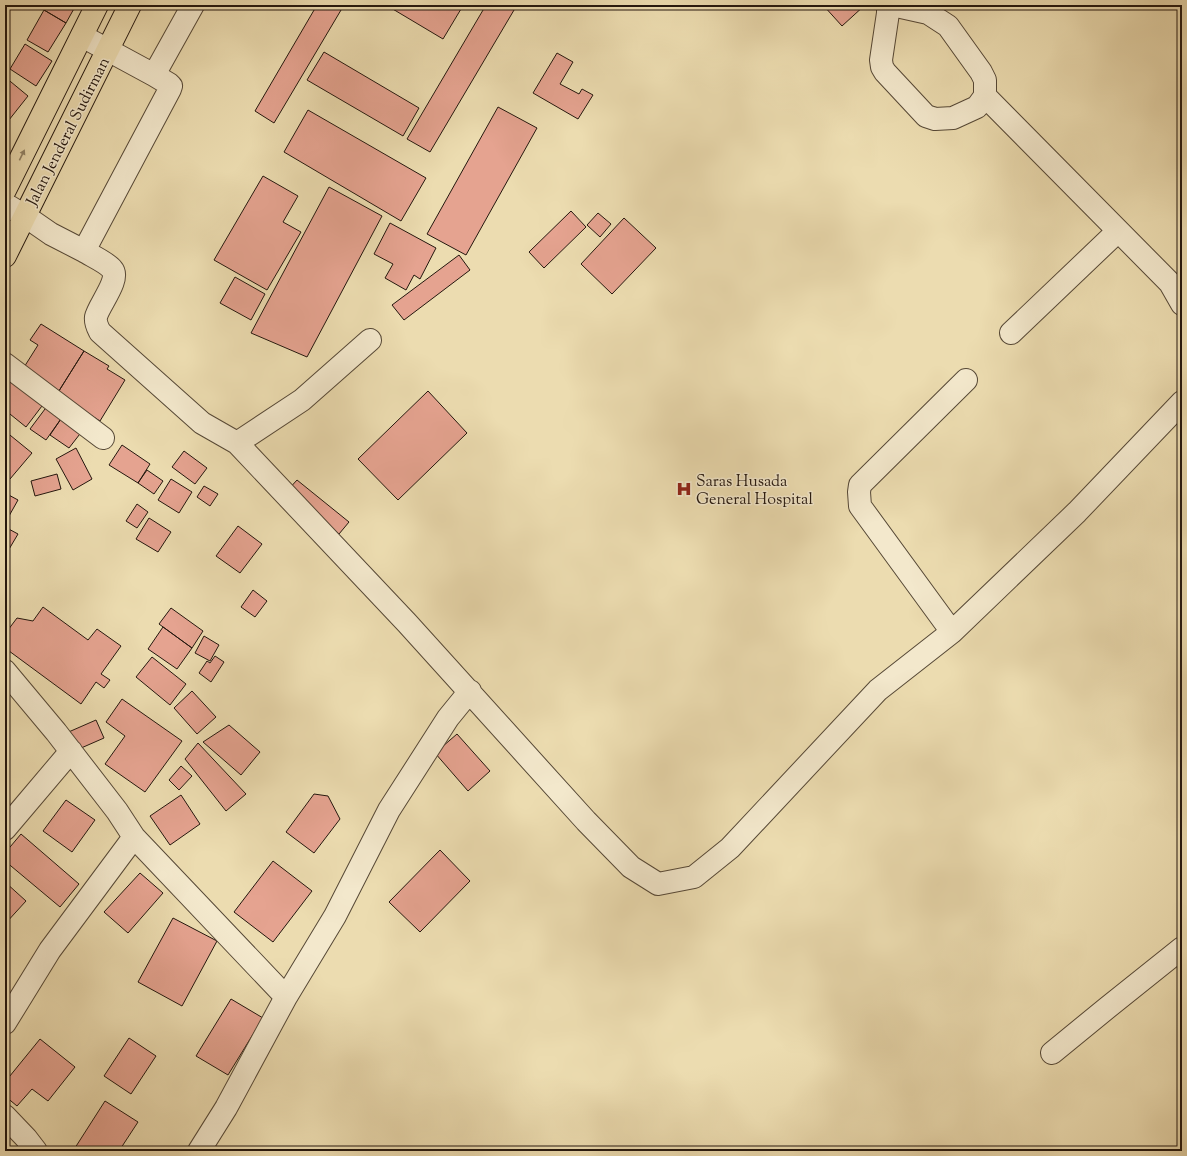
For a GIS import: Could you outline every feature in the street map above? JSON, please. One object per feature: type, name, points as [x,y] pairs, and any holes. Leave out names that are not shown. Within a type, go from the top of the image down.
[{"type":"main road","name":"Jalan Jenderal Sudirman","points":[[5,190],[97,5]]},
{"type":"main road","name":"Jalan Jenderal Sudirman","points":[[5,256],[130,5]]},
{"type":"street","points":[[154,75],[193,5]]},
{"type":"street","points":[[888,5],[881,60],[884,72],[926,116],[935,119],[953,118],[977,107],[985,96],[985,80],[981,72],[948,26],[928,13],[892,5]]},
{"type":"street","points":[[82,36],[154,75],[171,86],[84,251]]},
{"type":"street","points":[[985,96],[1170,283],[1182,304]]},
{"type":"street","points":[[5,204],[51,234],[84,251],[114,270],[115,275],[112,285],[96,318],[97,326],[100,332],[202,423],[237,443],[470,691],[586,821],[631,867],[658,884],[694,877],[730,848],[878,690],[952,632],[1077,512],[1182,402]]},
{"type":"street","points":[[1011,333],[1118,231]]},
{"type":"street","points":[[237,443],[302,400],[370,340]]},
{"type":"street","points":[[5,364],[103,438]]},
{"type":"street","points":[[952,632],[860,506],[859,492],[860,485],[966,380]]},
{"type":"street","points":[[5,671],[71,751],[117,811],[134,837],[286,997]]},
{"type":"street","points":[[199,1151],[226,1108],[286,997],[335,916],[389,810],[448,718],[470,691]]},
{"type":"street","points":[[5,830],[71,751]]},
{"type":"street","points":[[5,1023],[50,950],[134,837]]},
{"type":"street","points":[[1052,1054],[1182,948]]},
{"type":"street","points":[[5,1116],[36,1151]]},
{"type":"building","points":[[47,5],[76,5],[66,23],[44,10]]},
{"type":"building","points":[[317,5],[344,5],[274,123],[255,111]]},
{"type":"building","points":[[386,5],[454,5],[461,9],[443,39]]},
{"type":"building","points":[[486,5],[517,5],[430,152],[407,139]]},
{"type":"building","points":[[823,5],[865,5],[842,26]]},
{"type":"building","points":[[44,10],[66,23],[48,52],[27,40]]},
{"type":"building","points":[[25,44],[52,61],[36,86],[10,69]]},
{"type":"building","points":[[324,52],[419,108],[403,136],[307,80]]},
{"type":"building","points":[[557,53],[573,62],[560,84],[579,94],[582,89],[593,95],[578,119],[533,93]]},
{"type":"building","points":[[5,77],[28,96],[5,125]]},
{"type":"building","points":[[498,107],[537,128],[466,255],[427,234]]},
{"type":"building","points":[[308,110],[426,178],[401,221],[284,152]]},
{"type":"building","points":[[263,176],[298,196],[283,222],[301,232],[267,290],[214,260]]},
{"type":"building","points":[[329,187],[382,216],[307,357],[251,333]]},
{"type":"building","points":[[571,211],[586,227],[544,268],[529,252]]},
{"type":"building","points":[[598,213],[611,224],[600,237],[587,225]]},
{"type":"building","points":[[624,218],[656,248],[612,294],[581,264]]},
{"type":"building","points":[[390,223],[436,248],[420,279],[414,275],[406,290],[385,278],[393,264],[374,254]]},
{"type":"building","points":[[459,255],[470,270],[404,320],[392,305]]},
{"type":"building","points":[[235,277],[265,294],[251,320],[220,303]]},
{"type":"building","points":[[41,324],[84,351],[57,394],[21,372],[38,345],[30,340]]},
{"type":"building","points":[[84,351],[109,366],[107,369],[125,380],[100,421],[57,394]]},
{"type":"building","points":[[5,374],[45,402],[26,427],[5,410]]},
{"type":"building","points":[[428,391],[467,433],[398,500],[358,459]]},
{"type":"building","points":[[48,405],[63,416],[46,440],[30,429]]},
{"type":"building","points":[[63,416],[83,430],[69,448],[50,435]]},
{"type":"building","points":[[5,431],[32,453],[10,479],[5,475]]},
{"type":"building","points":[[122,445],[150,464],[138,483],[109,465]]},
{"type":"building","points":[[76,448],[92,479],[73,490],[56,459]]},
{"type":"building","points":[[184,451],[207,468],[195,484],[172,467]]},
{"type":"building","points":[[147,470],[163,481],[154,494],[138,483]]},
{"type":"building","points":[[57,474],[61,489],[35,496],[31,481]]},
{"type":"building","points":[[171,479],[192,492],[179,513],[158,500]]},
{"type":"building","points":[[297,480],[349,522],[339,534],[287,491]]},
{"type":"building","points":[[204,486],[218,494],[210,506],[197,497]]},
{"type":"building","points":[[5,493],[18,500],[9,516],[5,513]]},
{"type":"building","points":[[137,504],[148,512],[137,528],[126,521]]},
{"type":"building","points":[[149,518],[171,532],[158,552],[136,539]]},
{"type":"building","points":[[238,526],[262,544],[240,573],[216,556]]},
{"type":"building","points":[[5,527],[18,534],[5,556]]},
{"type":"building","points":[[253,590],[267,601],[255,617],[241,607]]},
{"type":"building","points":[[43,607],[88,640],[97,629],[121,646],[101,674],[110,680],[104,688],[96,682],[81,704],[5,648],[5,634],[17,618],[33,621]]},
{"type":"building","points":[[171,608],[203,631],[192,648],[159,624]]},
{"type":"building","points":[[163,627],[192,648],[177,669],[148,649]]},
{"type":"building","points":[[204,636],[219,645],[210,661],[195,653]]},
{"type":"building","points":[[215,656],[224,662],[211,682],[199,673],[207,661],[210,663]]},
{"type":"building","points":[[152,657],[186,684],[170,705],[136,677]]},
{"type":"building","points":[[192,691],[216,717],[197,734],[174,708]]},
{"type":"building","points":[[122,699],[182,741],[145,792],[105,764],[125,736],[106,722]]},
{"type":"building","points":[[96,720],[104,738],[72,752],[64,734]]},
{"type":"building","points":[[229,725],[260,752],[241,775],[203,742]]},
{"type":"building","points":[[457,734],[490,771],[468,791],[435,753]]},
{"type":"building","points":[[198,743],[246,794],[226,811],[185,759]]},
{"type":"building","points":[[181,766],[192,776],[179,790],[169,780]]},
{"type":"building","points":[[314,794],[328,796],[340,819],[314,853],[286,832]]},
{"type":"building","points":[[181,795],[200,824],[170,845],[150,816]]},
{"type":"building","points":[[66,800],[95,820],[72,852],[43,831]]},
{"type":"building","points":[[21,834],[79,884],[60,907],[5,861],[5,853]]},
{"type":"building","points":[[440,850],[470,881],[420,932],[389,902]]},
{"type":"building","points":[[273,861],[312,891],[273,942],[234,912]]},
{"type":"building","points":[[140,873],[163,893],[128,933],[104,912]]},
{"type":"building","points":[[5,882],[26,901],[5,924]]},
{"type":"building","points":[[173,918],[217,941],[182,1006],[138,982]]},
{"type":"building","points":[[231,999],[263,1018],[228,1075],[196,1056]]},
{"type":"building","points":[[129,1038],[156,1056],[131,1094],[104,1076]]},
{"type":"building","points":[[40,1039],[75,1067],[48,1101],[32,1089],[17,1106],[5,1096],[5,1082]]},
{"type":"building","points":[[105,1101],[138,1122],[119,1151],[73,1151]]},
{"type":"place","name":"Saras Husada General Hospital","points":[[684,489]]}]
